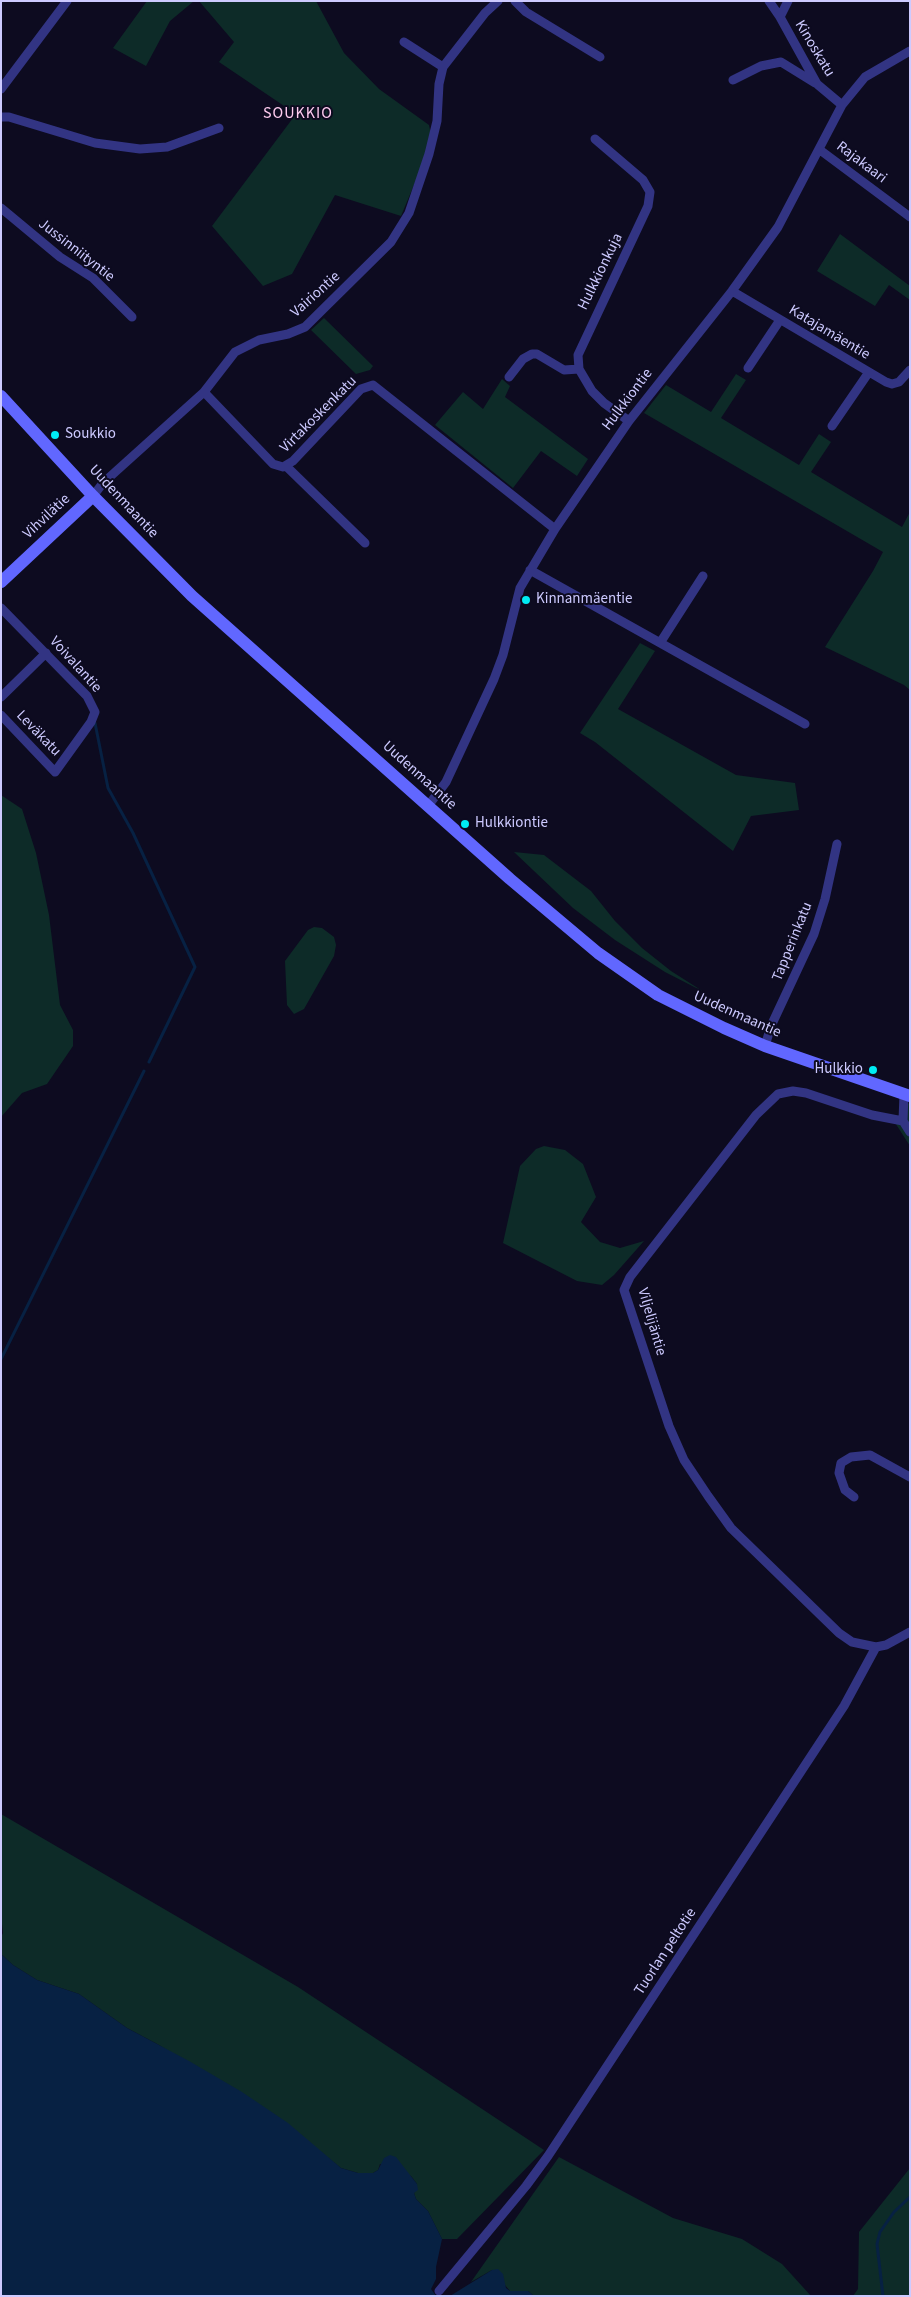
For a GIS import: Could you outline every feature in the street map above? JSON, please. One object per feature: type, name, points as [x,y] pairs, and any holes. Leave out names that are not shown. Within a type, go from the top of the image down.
[{"type":"main road","name":"Uudenmaantie","points":[[1,396],[93,496],[223,624],[557,919],[626,973],[684,1010],[765,1046],[907,1094]]},
{"type":"main road","name":"Vihvilätie","points":[[1,582],[93,496]]},
{"type":"street","points":[[1,89],[67,1]]},
{"type":"street","points":[[404,42],[443,67],[484,13],[498,1]]},
{"type":"street","points":[[516,1],[526,12],[600,57]]},
{"type":"street","points":[[769,1],[780,17]]},
{"type":"street","name":"Kinoskatu","points":[[788,1],[780,17],[817,84],[842,105]]},
{"type":"street","name":"Hulkkiontie","points":[[428,806],[446,782],[494,679],[503,655],[520,588],[555,529],[628,421],[732,292],[778,227],[842,105],[865,77],[910,52]]},
{"type":"street","points":[[733,80],[761,66],[782,62],[817,84]]},
{"type":"street","name":"Vairiontie","points":[[93,496],[110,477],[204,392],[228,360],[243,347],[259,340],[288,334],[312,321],[398,233],[409,213],[432,143],[437,121],[439,84],[443,67]]},
{"type":"street","points":[[1,117],[9,117],[95,143],[140,149],[168,147],[219,128]]},
{"type":"street","name":"Hulkkionkuja","points":[[579,370],[577,362],[580,348],[650,200],[648,186],[643,180],[595,139]]},
{"type":"street","name":"Rajakaari","points":[[820,150],[910,217]]},
{"type":"street","name":"Jussinniityntie","points":[[1,208],[68,263],[93,278],[132,318]]},
{"type":"street","name":"Katajamäentie","points":[[732,292],[892,384],[899,382],[910,370]]},
{"type":"street","points":[[748,368],[780,320]]},
{"type":"street","points":[[509,377],[524,359],[532,354],[537,354],[564,370],[579,370],[586,384],[598,398],[628,421]]},
{"type":"street","points":[[832,426],[869,372]]},
{"type":"street","name":"Virtakoskenkatu","points":[[204,392],[273,464],[286,466],[293,461],[361,389],[369,384],[373,385],[555,529]]},
{"type":"street","points":[[286,466],[365,543]]},
{"type":"street","points":[[530,570],[805,724]]},
{"type":"street","points":[[660,643],[703,576]]},
{"type":"street","name":"Voivalantie","points":[[1,608],[91,701],[95,712],[91,722],[55,772]]},
{"type":"street","points":[[1,697],[46,653]]},
{"type":"street","name":"Leväkatu","points":[[1,716],[55,772]]},
{"type":"street","name":"Tapperinkatu","points":[[765,1046],[771,1026],[814,934],[825,899],[837,844]]},
{"type":"street","name":"Viljelijäntie","points":[[876,1647],[852,1642],[839,1633],[731,1528],[708,1496],[684,1460],[669,1426],[624,1290],[630,1277],[750,1122],[778,1094],[793,1091],[872,1115],[903,1121]]},
{"type":"street","points":[[907,1094],[903,1121],[910,1132]]},
{"type":"street","points":[[854,1497],[845,1490],[839,1473],[841,1463],[851,1457],[870,1456],[910,1477]]},
{"type":"street","points":[[876,1647],[910,1632]]},
{"type":"street","name":"Tuorlan peltotie","points":[[439,2290],[526,2186],[548,2156],[844,1706],[876,1647]]},
{"type":"green space","points":[[147,1],[194,1],[170,21],[146,66],[113,48]]},
{"type":"green space","points":[[199,1],[316,1],[344,53],[379,89],[429,125],[431,135],[424,161],[401,216],[335,195],[292,274],[263,286],[212,226],[296,114],[219,62],[234,42]]},
{"type":"green space","points":[[840,234],[910,286],[910,300],[889,285],[875,306],[817,271]]},
{"type":"green space","points":[[324,318],[373,366],[370,370],[356,374],[311,330]]},
{"type":"green space","points":[[736,374],[746,380],[721,418],[799,465],[819,434],[831,442],[811,472],[902,527],[910,512],[910,690],[904,685],[825,647],[883,552],[644,413],[666,385],[711,412]]},
{"type":"green space","points":[[502,379],[510,386],[505,397],[588,459],[577,476],[541,451],[513,488],[435,425],[463,392],[483,409]]},
{"type":"green space","points":[[640,643],[655,651],[618,709],[736,775],[795,783],[799,810],[751,816],[733,851],[595,742],[580,733]]},
{"type":"green space","points":[[1,795],[22,809],[36,853],[49,915],[60,1005],[73,1030],[73,1046],[47,1084],[22,1093],[1,1117]]},
{"type":"green space","points":[[514,852],[544,855],[591,891],[615,921],[642,948],[671,971],[704,992],[665,972],[615,940],[573,908]]},
{"type":"green space","points":[[314,927],[322,928],[334,937],[336,945],[334,956],[304,1009],[294,1014],[287,1005],[285,961],[308,930]]},
{"type":"green space","points":[[904,1102],[910,1104],[910,1146],[892,1118],[902,1121]]},
{"type":"green space","points":[[544,1146],[565,1150],[583,1164],[596,1197],[581,1222],[600,1242],[620,1248],[644,1241],[614,1275],[602,1285],[577,1281],[503,1243],[520,1166],[536,1149]]},
{"type":"green space","points":[[1,1814],[298,1987],[544,2150],[457,2239],[442,2239],[428,2211],[416,2199],[414,2193],[417,2184],[411,2176],[380,2164],[378,2170],[373,2173],[358,2173],[341,2168],[322,2153],[159,2045],[127,2028],[79,1994],[37,1980],[13,1965],[1,1954],[1,1937],[3,1933],[1,1915]]},
{"type":"green space","points":[[559,2157],[673,2218],[742,2239],[782,2264],[811,2296],[534,2296],[528,2291],[510,2291],[492,2270],[471,2282]]},
{"type":"green space","points":[[910,2168],[910,2296],[853,2296],[858,2289],[859,2232]]},
{"type":"water","points":[[1,1954],[13,1965],[37,1980],[79,1994],[127,2028],[242,2092],[288,2123],[341,2168],[358,2173],[373,2173],[378,2170],[384,2158],[390,2155],[396,2157],[417,2184],[418,2190],[414,2193],[416,2199],[428,2211],[442,2239],[436,2267],[436,2279],[431,2289],[436,2296],[1,2296]]},
{"type":"water","points":[[498,2269],[503,2274],[506,2288],[510,2291],[528,2291],[534,2296],[450,2296],[492,2270]]},
{"type":"waterway","points":[[95,723],[108,788],[133,833],[195,967],[149,1062]]},
{"type":"waterway","points":[[1,1359],[144,1071]]},
{"type":"waterway","points":[[883,2296],[877,2244],[880,2232],[894,2212],[910,2197]]},
{"type":"place","name":"Soukkio","points":[[55,435]]},
{"type":"place","name":"Kinnanmäentie","points":[[526,600]]},
{"type":"place","name":"Hulkkiontie","points":[[465,824]]},
{"type":"place","name":"Hulkkio","points":[[873,1070]]},
{"type":"district","name":"SOUKKIO","points":[[298,114]]}]
